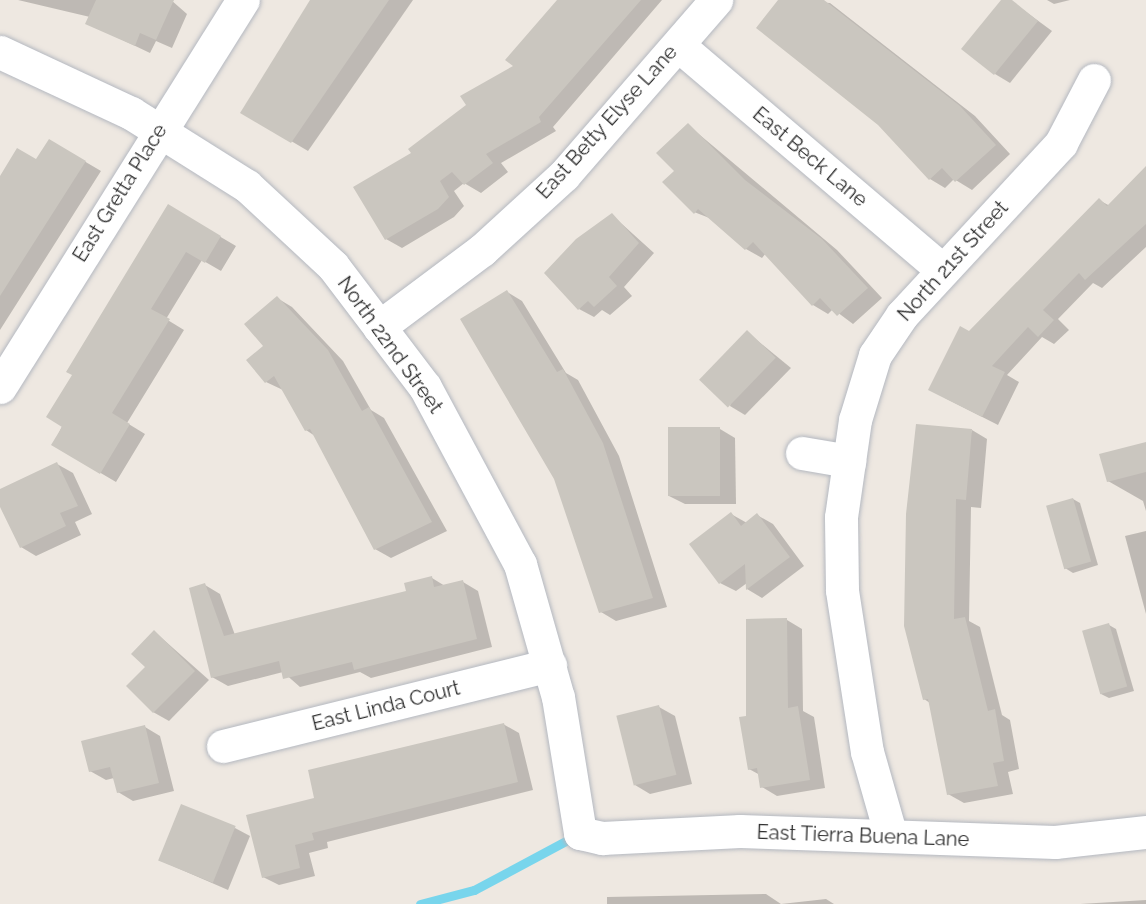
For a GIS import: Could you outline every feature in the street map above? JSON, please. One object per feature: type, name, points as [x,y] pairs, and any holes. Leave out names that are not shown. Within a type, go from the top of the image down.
[{"type":"street","name":"East Gretta Place","points":[[0,387],[159,129],[243,0]]},
{"type":"street","name":"East Betty Elyse Lane","points":[[379,327],[482,250],[564,176],[716,0]]},
{"type":"street","name":"East Beck Lane","points":[[678,45],[941,268]]},
{"type":"street","name":"North 22nd Street","points":[[0,51],[159,129],[247,186],[333,266],[425,387],[479,481],[520,564],[550,665],[580,833]]},
{"type":"street","name":"North 21st Street","points":[[891,836],[867,752],[848,646],[841,517],[849,461],[876,356],[941,268],[1061,142],[1094,80]]},
{"type":"street","points":[[802,453],[849,461]]},
{"type":"street","name":"East Linda Court","points":[[223,746],[550,665]]},
{"type":"street","name":"East Tierra Buena Lane","points":[[580,833],[602,838],[740,831],[1055,842],[1146,832]]},
{"type":"building","points":[[96,0],[174,0],[156,40],[140,33],[135,46],[85,24]]},
{"type":"building","points":[[310,0],[389,0],[291,143],[240,113]]},
{"type":"building","points":[[557,0],[641,0],[539,117],[541,122],[486,154],[493,163],[464,185],[452,172],[440,181],[449,197],[438,209],[385,240],[353,187],[411,153],[408,149],[466,105],[460,96],[513,66],[505,60]]},
{"type":"building","points":[[778,0],[824,0],[960,106],[996,145],[955,182],[942,168],[929,180],[878,125],[756,28]]},
{"type":"building","points":[[1001,0],[1012,0],[1038,21],[994,75],[961,49]]},
{"type":"building","points":[[688,123],[745,180],[822,239],[868,288],[837,316],[820,298],[812,306],[753,242],[745,250],[698,209],[694,214],[662,182],[674,171],[656,153]]},
{"type":"building","points":[[49,139],[86,161],[0,296],[0,176],[17,148],[36,159]]},
{"type":"building","points":[[1146,166],[1146,224],[1085,280],[1079,273],[1043,310],[1054,320],[1038,337],[1028,327],[992,366],[1005,372],[982,417],[928,390],[960,326],[969,331],[1099,198],[1107,206]]},
{"type":"building","points":[[168,204],[221,236],[205,263],[186,252],[151,309],[170,319],[112,413],[130,424],[100,474],[51,445],[62,427],[46,417],[72,375],[66,372]]},
{"type":"building","points":[[612,213],[639,243],[609,277],[617,286],[594,307],[588,301],[578,310],[544,273],[576,239]]},
{"type":"building","points":[[507,290],[557,372],[563,369],[603,443],[653,598],[599,613],[554,479],[460,319]]},
{"type":"building","points":[[277,296],[328,350],[362,411],[369,407],[432,522],[374,550],[310,429],[305,431],[274,376],[265,383],[246,360],[263,346],[244,324]]},
{"type":"building","points":[[747,330],[776,358],[728,407],[699,380]]},
{"type":"building","points":[[916,424],[972,429],[966,500],[956,499],[954,619],[965,617],[988,711],[995,709],[1004,761],[993,763],[998,786],[947,795],[928,699],[923,700],[904,626],[906,514]]},
{"type":"building","points":[[668,427],[720,427],[720,496],[668,496]]},
{"type":"building","points":[[1146,442],[1146,472],[1107,482],[1099,454]]},
{"type":"building","points":[[57,462],[78,506],[60,513],[66,526],[20,548],[0,507],[0,489]]},
{"type":"building","points":[[1073,498],[1091,561],[1064,569],[1046,506]]},
{"type":"building","points":[[731,512],[741,526],[757,513],[790,557],[746,590],[745,564],[719,584],[689,544]]},
{"type":"building","points":[[432,576],[434,587],[463,580],[477,639],[354,670],[352,662],[283,679],[279,661],[211,678],[189,588],[205,583],[224,636],[406,591],[404,583]]},
{"type":"building","points":[[787,618],[788,708],[798,706],[810,780],[760,788],[757,768],[748,770],[739,717],[746,716],[746,619]]},
{"type":"building","points":[[1109,623],[1127,686],[1100,694],[1082,631]]},
{"type":"building","points":[[154,630],[195,671],[153,713],[126,686],[145,667],[131,654]]},
{"type":"building","points":[[659,705],[676,775],[634,786],[616,716]]},
{"type":"building","points":[[504,723],[518,782],[312,833],[314,840],[295,845],[300,868],[262,878],[246,815],[314,798],[308,770]]},
{"type":"building","points":[[145,725],[159,783],[117,793],[110,767],[89,772],[81,741]]},
{"type":"building","points":[[181,804],[236,826],[213,883],[158,861]]},
{"type":"waterway","points":[[420,904],[474,890],[575,836]]}]
